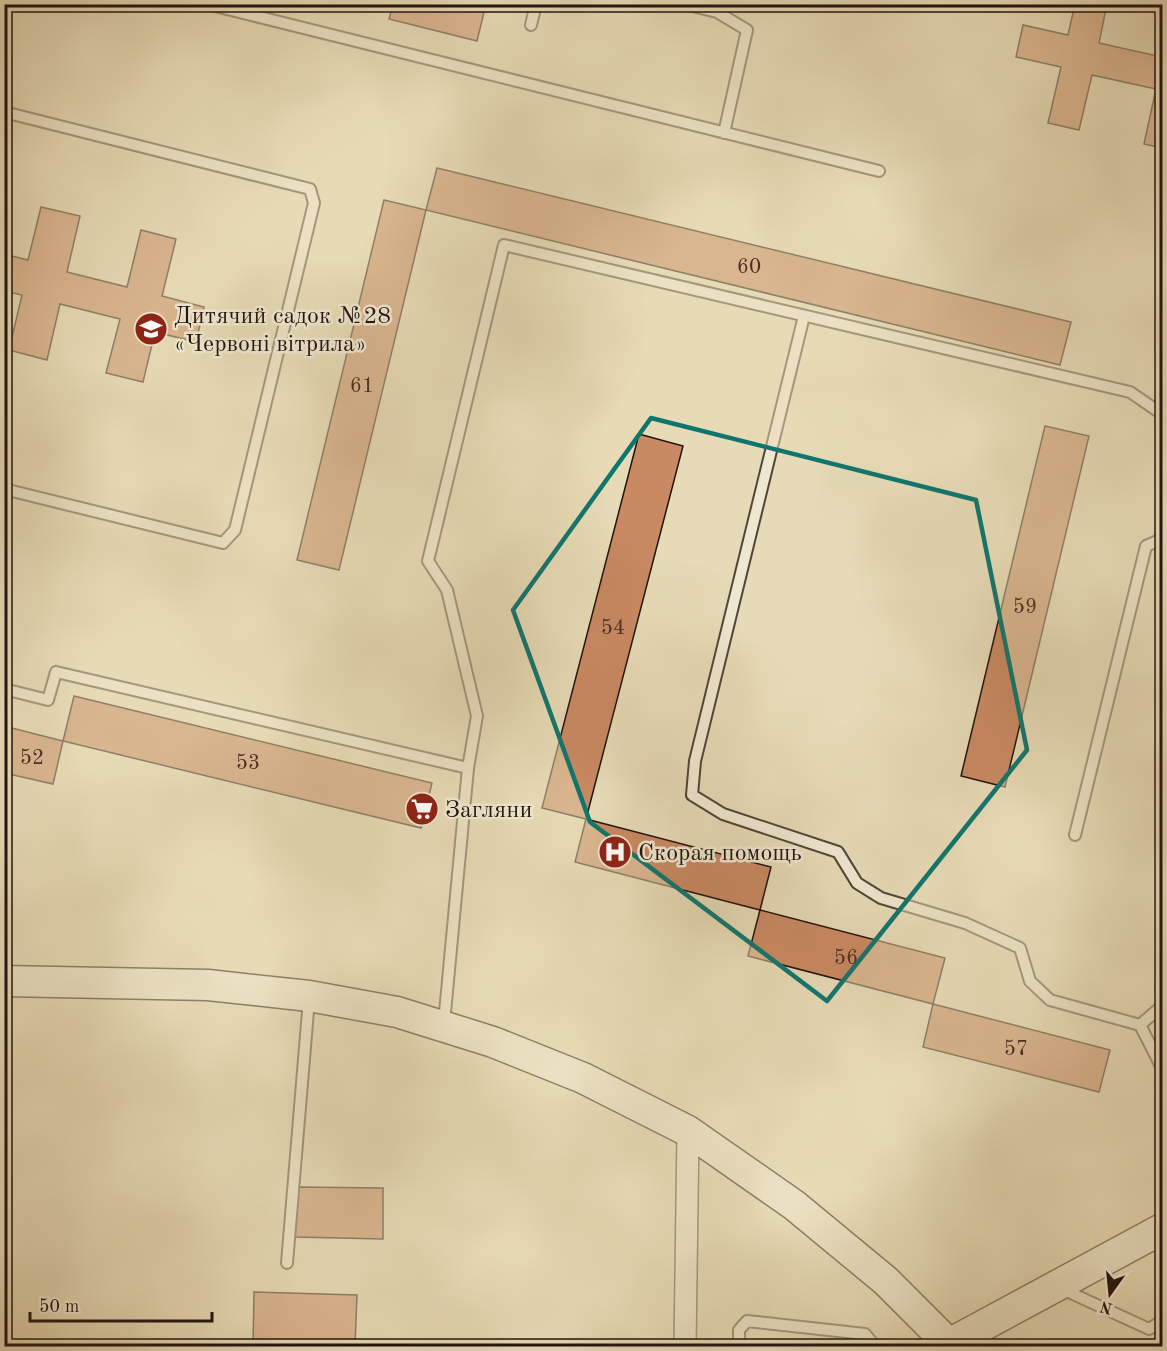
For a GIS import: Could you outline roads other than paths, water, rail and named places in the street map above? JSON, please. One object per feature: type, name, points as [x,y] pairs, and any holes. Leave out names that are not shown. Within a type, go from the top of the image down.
[{"type":"street","points":[[4,981],[208,985],[309,996],[397,1012],[493,1041],[583,1078],[688,1131],[794,1205],[886,1281],[950,1345],[1162,1229]]},
{"type":"street","points":[[685,1347],[688,1131]]},
{"type":"lane","points":[[207,4],[229,7],[879,171]]},
{"type":"lane","points":[[531,24],[536,4]]},
{"type":"lane","points":[[684,4],[717,12],[747,30],[724,133]]},
{"type":"lane","points":[[4,112],[310,189],[314,203],[235,530],[223,543],[4,489]]},
{"type":"lane","points":[[443,1027],[468,768],[477,716],[447,590],[428,561],[504,245],[1130,392],[1162,414]]},
{"type":"lane","points":[[804,316],[695,761],[692,795],[723,814],[838,852],[857,883],[881,898],[965,923],[1020,948],[1030,981],[1050,1000],[1140,1025],[1162,1068]]},
{"type":"lane","points":[[1075,835],[1146,546],[1162,540]]},
{"type":"lane","points":[[4,689],[48,700],[56,672],[468,768]]},
{"type":"lane","points":[[287,1263],[309,996]]},
{"type":"lane","points":[[1140,1025],[1162,1006]]},
{"type":"lane","points":[[1057,1287],[1149,1329],[1162,1321]]},
{"type":"lane","points":[[739,1347],[739,1330],[747,1321],[865,1334],[875,1347]]},
{"type":"place","name":"Дитячий садок №28 «Червоні вітрила»","points":[[151,329]]},
{"type":"place","name":"Загляни","points":[[422,809]]},
{"type":"place","name":"Скорая помощь","points":[[615,852]]}]
